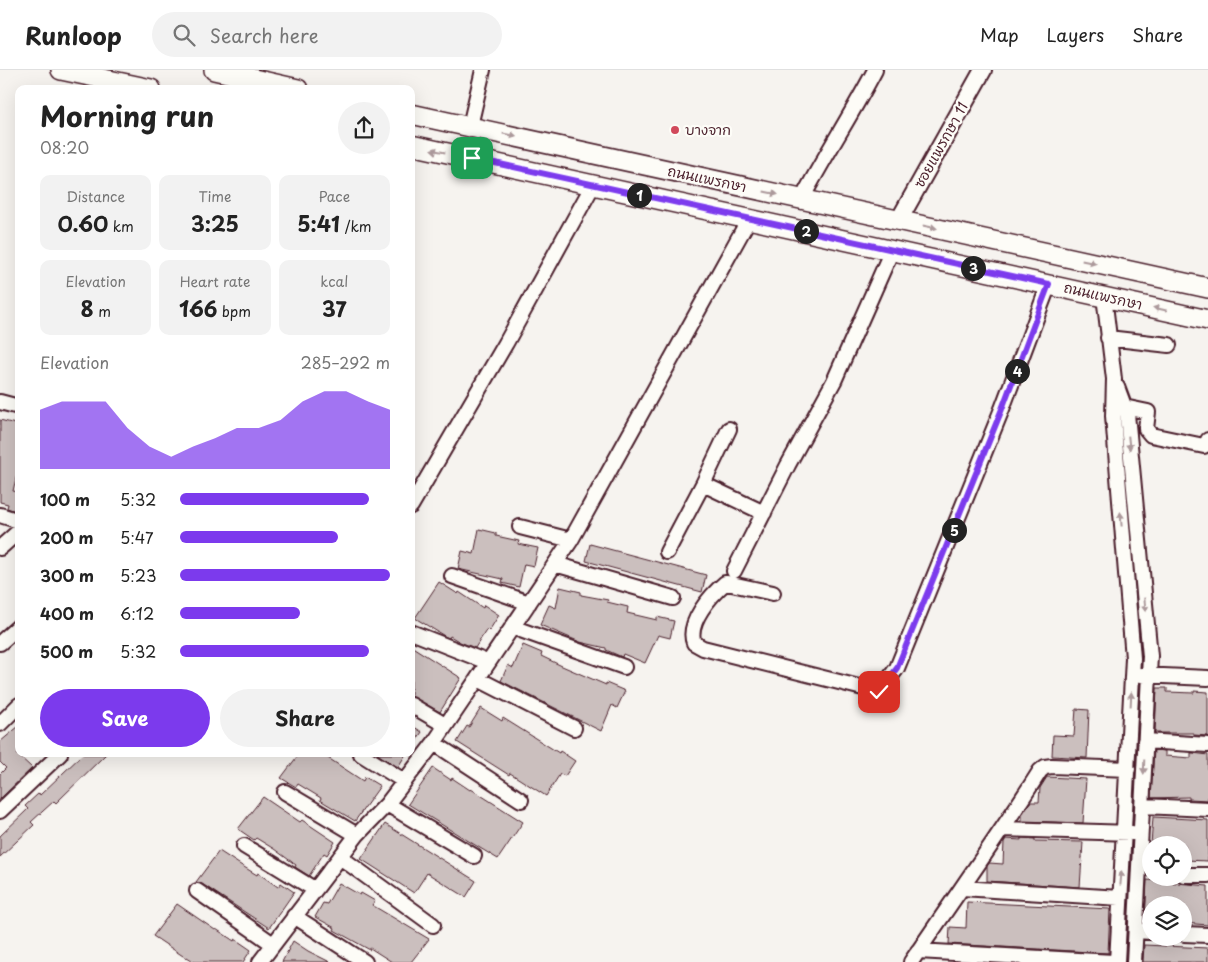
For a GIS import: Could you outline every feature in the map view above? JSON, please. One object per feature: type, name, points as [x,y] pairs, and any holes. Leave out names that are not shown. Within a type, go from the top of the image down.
[{"type":"main road","points":[[61,70],[132,85]]},
{"type":"main road","points":[[214,70],[280,85]]},
{"type":"main road","name":"ถนนแพรกษา","points":[[415,115],[1208,288]]},
{"type":"main road","name":"ถนนแพรกษา","points":[[415,146],[1208,320]]},
{"type":"street","points":[[470,126],[483,70]]},
{"type":"street","points":[[802,199],[817,170],[854,112],[876,70]]},
{"type":"street","name":"ซอยแพรกษา 11","points":[[899,220],[983,70]]},
{"type":"street","points":[[415,499],[506,343],[593,184]]},
{"type":"street","points":[[260,962],[314,889],[357,835],[387,804],[434,743],[555,564],[750,219]]},
{"type":"street","points":[[734,571],[834,382],[892,250]]},
{"type":"street","points":[[773,593],[728,582],[725,583],[710,598],[696,620],[692,631],[694,642],[703,648],[879,692],[897,668],[1002,409],[1049,284]]},
{"type":"street","points":[[1104,296],[1114,379],[1127,414],[1150,656],[1140,834],[1142,850]]},
{"type":"street","points":[[1108,338],[1169,345]]},
{"type":"street","points":[[914,957],[1115,962],[1128,769],[1133,658],[1112,416],[1114,379]]},
{"type":"street","points":[[0,402],[15,406]]},
{"type":"street","points":[[1124,407],[1148,412],[1146,429],[1151,435],[1204,446],[1208,443],[1208,440]]},
{"type":"street","points":[[667,552],[703,484],[729,429]]},
{"type":"street","points":[[703,484],[764,513]]},
{"type":"street","points":[[0,516],[15,520]]},
{"type":"street","points":[[520,526],[570,540]]},
{"type":"street","points":[[0,548],[15,535]]},
{"type":"street","points":[[1124,549],[1140,548]]},
{"type":"street","points":[[555,564],[673,598]]},
{"type":"street","points":[[452,576],[529,603]]},
{"type":"street","points":[[512,627],[624,667]]},
{"type":"street","points":[[0,643],[15,630]]},
{"type":"street","points":[[415,634],[487,662]]},
{"type":"street","points":[[1132,674],[1208,678]]},
{"type":"street","points":[[478,679],[574,728]]},
{"type":"street","points":[[415,707],[445,725]]},
{"type":"street","points":[[0,724],[15,709]]},
{"type":"street","points":[[1145,741],[1208,745]]},
{"type":"street","points":[[434,743],[520,800]]},
{"type":"street","points":[[0,811],[57,757]]},
{"type":"street","points":[[366,757],[404,781]]},
{"type":"street","points":[[914,957],[975,867],[1004,829],[1040,771],[1045,767],[1128,769]]},
{"type":"street","points":[[285,792],[357,835]]},
{"type":"street","points":[[387,804],[474,856]]},
{"type":"street","points":[[1143,806],[1208,809]]},
{"type":"street","points":[[1004,829],[1140,834]]},
{"type":"street","points":[[244,846],[314,889]]},
{"type":"street","points":[[340,857],[433,924]]},
{"type":"street","points":[[1192,875],[1208,876]]},
{"type":"street","points":[[1134,962],[1136,931],[1143,886]]},
{"type":"street","points":[[962,888],[1120,898]]},
{"type":"street","points":[[197,892],[273,944]]},
{"type":"street","points":[[294,916],[365,962]]},
{"type":"street","points":[[1136,931],[1142,931]]},
{"type":"street","points":[[1192,934],[1208,935]]},
{"type":"building","points":[[0,420],[15,424],[15,482],[13,491],[15,491],[15,511],[7,508],[8,504],[0,502]]},
{"type":"building","points":[[479,529],[496,533],[496,536],[519,541],[518,544],[538,548],[534,566],[524,564],[519,587],[502,583],[503,579],[458,569],[462,551],[474,554]]},
{"type":"building","points":[[590,544],[706,575],[702,592],[586,561]]},
{"type":"building","points":[[439,582],[458,594],[459,592],[483,608],[484,605],[499,615],[475,648],[450,636],[449,638],[446,637],[415,618]]},
{"type":"building","points":[[560,587],[581,592],[581,595],[608,600],[607,602],[628,607],[627,613],[657,620],[657,617],[674,621],[670,638],[658,635],[645,663],[623,654],[622,657],[606,650],[606,648],[580,642],[540,625],[549,605],[556,608]]},
{"type":"building","points":[[523,645],[542,653],[541,656],[562,666],[625,691],[617,708],[612,705],[601,731],[501,681],[508,665],[513,668]]},
{"type":"building","points":[[415,649],[461,678],[440,712],[415,698]]},
{"type":"building","points":[[1157,688],[1167,688],[1167,692],[1208,692],[1208,736],[1194,735],[1194,733],[1155,733]]},
{"type":"building","points":[[481,708],[502,721],[503,718],[575,761],[565,776],[560,774],[546,796],[457,742]]},
{"type":"building","points":[[1076,709],[1089,710],[1087,758],[1052,756],[1053,735],[1074,736]]},
{"type":"building","points":[[415,728],[422,732],[415,742]]},
{"type":"building","points":[[15,729],[15,757],[20,757],[32,768],[0,799],[0,774],[6,768],[0,762],[0,742]]},
{"type":"building","points":[[1154,750],[1165,751],[1165,756],[1191,758],[1191,753],[1208,755],[1208,800],[1189,799],[1189,797],[1151,798]]},
{"type":"building","points":[[80,757],[103,757],[56,803],[54,801],[31,822],[34,825],[0,857],[0,836],[28,809],[25,806],[39,793],[40,795]]},
{"type":"building","points":[[297,757],[327,757],[363,781],[365,777],[380,786],[355,821],[298,784],[296,787],[281,778]]},
{"type":"building","points":[[382,757],[404,757],[398,767]]},
{"type":"building","points":[[433,768],[451,780],[452,778],[471,789],[523,822],[498,859],[408,804]]},
{"type":"building","points":[[1047,777],[1086,779],[1083,823],[1022,821],[1022,814],[1030,802],[1039,802],[1040,788]]},
{"type":"building","points":[[263,797],[300,822],[302,820],[335,842],[327,855],[324,853],[309,876],[274,849],[256,838],[254,840],[238,829]]},
{"type":"building","points":[[1153,817],[1208,820],[1208,861],[1192,860],[1192,836],[1152,836]]},
{"type":"building","points":[[385,824],[476,881],[466,897],[427,873],[414,893],[361,859]]},
{"type":"building","points":[[1021,838],[1035,839],[1035,841],[1083,842],[1080,887],[987,881],[987,866],[989,863],[1003,864],[1004,842],[1006,839],[1021,840]]},
{"type":"building","points":[[219,851],[257,875],[258,873],[278,887],[281,883],[294,892],[269,928],[202,884],[196,882]]},
{"type":"building","points":[[339,883],[375,901],[372,905],[429,939],[411,962],[392,962],[370,948],[370,950],[334,930],[335,928],[315,917],[323,903],[327,904]]},
{"type":"building","points":[[1192,884],[1208,886],[1208,925],[1192,924],[1192,896],[1146,896],[1147,886],[1192,886]]},
{"type":"building","points":[[967,902],[1110,909],[1108,953],[949,944],[950,927],[966,928]]},
{"type":"building","points":[[177,904],[215,930],[234,941],[235,939],[251,950],[243,962],[195,962],[153,936]]},
{"type":"building","points":[[293,941],[308,951],[330,962],[282,962]]},
{"type":"building","points":[[1144,946],[1208,948],[1208,962],[1143,962]]},
{"type":"place","name":"บางจาก","points":[[675,130]]},
{"type":"route","points":[[472,158],[1049,284],[953,533],[897,668],[879,692]]}]
